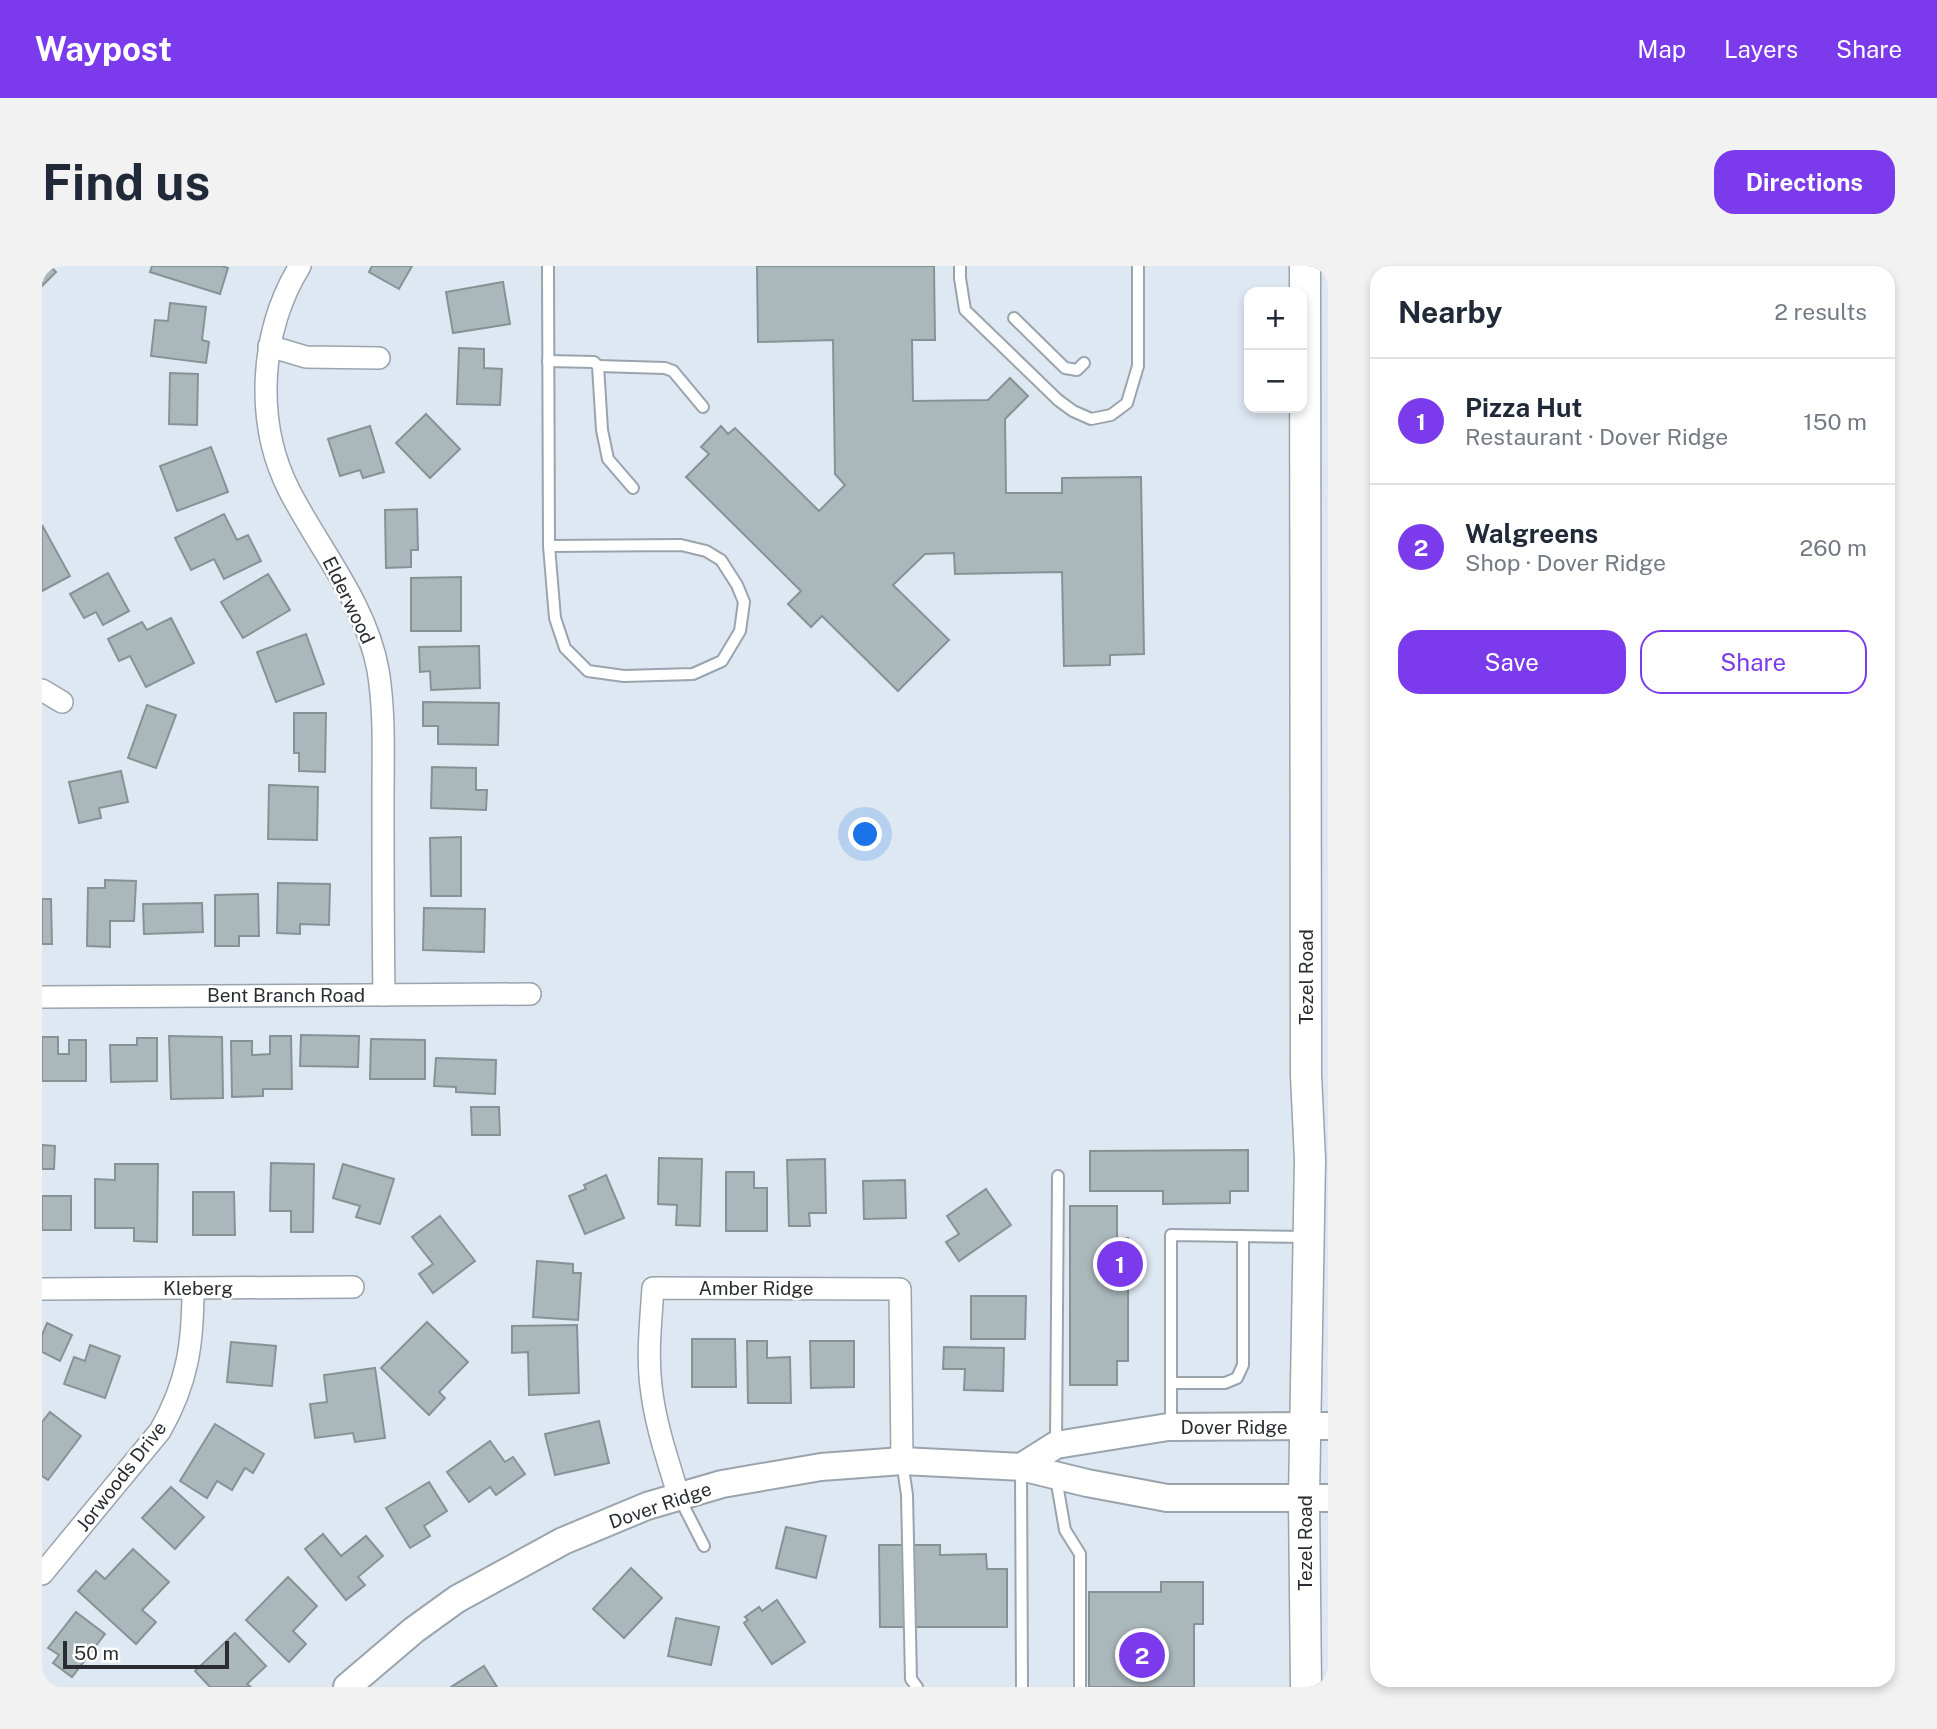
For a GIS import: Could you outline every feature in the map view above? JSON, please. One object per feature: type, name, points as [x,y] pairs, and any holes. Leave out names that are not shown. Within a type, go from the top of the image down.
[{"type":"main road","name":"Tezel Road","points":[[1305,266],[1306,1048],[1311,1160],[1309,1237],[1317,1426],[1306,1687]]},
{"type":"street","name":"Elderwood","points":[[300,266],[284,297],[269,346],[266,391],[268,416],[279,466],[288,489],[362,618],[377,667],[383,719],[384,995]]},
{"type":"street","points":[[269,346],[306,357],[379,358]]},
{"type":"street","points":[[42,690],[62,702]]},
{"type":"street","name":"Bent Branch Road","points":[[42,997],[530,994]]},
{"type":"street","name":"Kleberg","points":[[42,1289],[353,1287]]},
{"type":"street","name":"Jorwoods Drive","points":[[42,1574],[160,1431],[183,1381],[191,1349],[193,1288]]},
{"type":"street","name":"Amber Ridge","points":[[679,1497],[656,1421],[651,1387],[649,1353],[653,1288],[900,1289],[902,1461]]},
{"type":"street","name":"Dover Ridge","points":[[1021,1467],[1056,1445],[1171,1427],[1317,1426]]},
{"type":"street","name":"Dover Ridge","points":[[347,1687],[414,1630],[457,1599],[564,1541],[647,1506],[722,1484],[821,1467],[902,1461],[1021,1467],[1167,1497],[1316,1498]]},
{"type":"lane","points":[[548,266],[549,546],[555,618],[565,648],[587,671],[624,676],[693,674],[722,662],[740,631],[744,601],[721,560],[706,551],[681,545],[549,546]]},
{"type":"lane","points":[[960,266],[965,310],[1058,400],[1091,419],[1111,415],[1127,403],[1138,366],[1138,266]]},
{"type":"lane","points":[[1014,318],[1065,368],[1077,369],[1084,363]]},
{"type":"lane","points":[[548,361],[594,362],[597,366],[602,430],[608,459],[633,488]]},
{"type":"lane","points":[[597,366],[665,368],[673,371],[703,407]]},
{"type":"lane","points":[[1056,1445],[1058,1176]]},
{"type":"lane","points":[[1171,1427],[1171,1235],[1309,1237]]},
{"type":"lane","points":[[1171,1383],[1225,1383],[1237,1378],[1243,1365],[1243,1236]]},
{"type":"lane","points":[[902,1461],[907,1495],[911,1679],[917,1687]]},
{"type":"lane","points":[[1021,1467],[1023,1687]]},
{"type":"lane","points":[[1055,1476],[1065,1530],[1080,1554],[1080,1687]]},
{"type":"lane","points":[[679,1497],[704,1546]]},
{"type":"building","points":[[42,266],[50,266],[56,272],[42,286]]},
{"type":"building","points":[[152,266],[228,268],[220,294],[150,272]]},
{"type":"building","points":[[372,266],[412,266],[399,289],[369,272]]},
{"type":"building","points":[[757,266],[934,266],[935,340],[912,340],[913,401],[988,400],[1010,378],[1028,396],[1005,419],[1006,493],[1062,493],[1062,478],[1141,477],[1144,654],[1110,655],[1110,665],[1064,666],[1062,572],[955,574],[954,553],[925,554],[893,585],[949,640],[898,691],[822,616],[811,627],[788,604],[801,591],[686,477],[709,454],[701,447],[721,426],[728,434],[735,428],[819,511],[845,485],[835,474],[833,340],[758,342]]},
{"type":"building","points":[[503,282],[510,324],[453,333],[446,292]]},
{"type":"building","points":[[170,303],[206,307],[202,340],[209,342],[206,363],[151,356],[155,320],[168,321]]},
{"type":"building","points":[[459,348],[484,349],[484,368],[502,369],[500,405],[457,404]]},
{"type":"building","points":[[170,373],[198,374],[197,425],[169,424]]},
{"type":"building","points":[[426,414],[460,449],[430,478],[396,443]]},
{"type":"building","points":[[370,426],[384,472],[363,478],[360,470],[340,476],[328,439]]},
{"type":"building","points":[[211,447],[228,492],[177,511],[160,466]]},
{"type":"building","points":[[417,509],[418,550],[411,550],[411,567],[386,568],[385,510]]},
{"type":"building","points":[[224,514],[237,540],[248,535],[261,561],[224,579],[214,559],[191,570],[175,538]]},
{"type":"building","points":[[42,525],[70,576],[42,591]]},
{"type":"building","points":[[108,573],[129,611],[103,625],[96,612],[84,618],[70,594]]},
{"type":"building","points":[[268,574],[290,610],[243,638],[221,602]]},
{"type":"building","points":[[461,577],[461,631],[411,631],[411,578]]},
{"type":"building","points":[[171,618],[194,663],[146,687],[130,656],[119,661],[108,639],[142,622],[147,630]]},
{"type":"building","points":[[306,634],[324,684],[276,702],[257,652]]},
{"type":"building","points":[[479,646],[480,688],[431,690],[430,671],[420,672],[419,647]]},
{"type":"building","points":[[423,702],[499,703],[498,745],[438,744],[438,726],[423,726]]},
{"type":"building","points":[[147,705],[176,715],[156,768],[128,758]]},
{"type":"building","points":[[294,713],[326,713],[325,772],[299,771],[299,753],[294,753]]},
{"type":"building","points":[[432,767],[476,768],[476,790],[487,790],[486,810],[431,808]]},
{"type":"building","points":[[121,771],[128,802],[99,808],[101,818],[79,823],[69,782]]},
{"type":"building","points":[[269,785],[318,787],[317,840],[268,839]]},
{"type":"building","points":[[461,837],[461,896],[431,896],[430,838]]},
{"type":"building","points":[[105,880],[136,881],[134,921],[110,921],[110,947],[87,946],[88,888],[105,888]]},
{"type":"building","points":[[278,883],[330,884],[329,925],[300,924],[300,934],[277,933]]},
{"type":"building","points":[[258,894],[259,936],[239,936],[239,946],[215,946],[215,895]]},
{"type":"building","points":[[42,899],[51,899],[52,944],[42,944]]},
{"type":"building","points":[[202,903],[203,932],[144,934],[143,904]]},
{"type":"building","points":[[424,908],[485,909],[484,952],[423,950]]},
{"type":"building","points":[[301,1035],[359,1036],[358,1067],[300,1066]]},
{"type":"building","points":[[169,1036],[222,1037],[223,1098],[171,1099]]},
{"type":"building","points":[[270,1036],[291,1036],[292,1089],[263,1089],[263,1096],[232,1097],[231,1041],[252,1041],[252,1055],[270,1054]]},
{"type":"building","points":[[42,1037],[58,1037],[58,1054],[69,1054],[69,1040],[86,1040],[86,1081],[42,1081]]},
{"type":"building","points":[[137,1038],[157,1038],[157,1081],[111,1082],[110,1045],[137,1045]]},
{"type":"building","points":[[371,1039],[425,1040],[425,1079],[370,1079]]},
{"type":"building","points":[[436,1058],[496,1060],[495,1094],[456,1092],[456,1087],[434,1086]]},
{"type":"building","points":[[471,1107],[499,1107],[500,1135],[472,1135]]},
{"type":"building","points":[[42,1145],[55,1146],[54,1169],[42,1169]]},
{"type":"building","points":[[1248,1150],[1248,1191],[1230,1191],[1230,1203],[1163,1204],[1163,1191],[1090,1191],[1090,1151]]},
{"type":"building","points":[[659,1158],[702,1159],[700,1226],[676,1225],[677,1205],[658,1204]]},
{"type":"building","points":[[825,1159],[826,1213],[809,1213],[810,1226],[789,1226],[787,1160]]},
{"type":"building","points":[[271,1163],[314,1164],[313,1232],[291,1232],[291,1211],[270,1211]]},
{"type":"building","points":[[115,1164],[158,1164],[157,1242],[134,1241],[134,1228],[95,1228],[95,1179],[115,1180]]},
{"type":"building","points":[[343,1164],[394,1179],[380,1224],[356,1217],[360,1206],[333,1198]]},
{"type":"building","points":[[726,1172],[754,1172],[754,1188],[767,1188],[767,1231],[726,1231]]},
{"type":"building","points":[[606,1175],[624,1218],[585,1234],[569,1196],[586,1189],[584,1185]]},
{"type":"building","points":[[905,1180],[906,1218],[864,1219],[863,1181]]},
{"type":"building","points":[[986,1189],[1011,1225],[959,1261],[946,1242],[959,1234],[947,1216]]},
{"type":"building","points":[[193,1192],[234,1192],[235,1235],[193,1235]]},
{"type":"building","points":[[42,1196],[71,1196],[71,1230],[42,1230]]},
{"type":"building","points":[[1070,1206],[1117,1206],[1117,1238],[1128,1238],[1128,1361],[1117,1361],[1117,1385],[1070,1385]]},
{"type":"building","points":[[440,1216],[475,1261],[433,1293],[419,1274],[433,1264],[412,1237]]},
{"type":"building","points":[[537,1261],[573,1264],[573,1273],[581,1273],[578,1320],[533,1317]]},
{"type":"building","points":[[971,1296],[1026,1296],[1025,1339],[971,1339]]},
{"type":"building","points":[[427,1322],[468,1362],[439,1392],[445,1398],[429,1415],[381,1368]]},
{"type":"building","points":[[47,1323],[72,1335],[60,1361],[42,1352],[42,1335]]},
{"type":"building","points":[[577,1325],[579,1393],[529,1395],[528,1352],[512,1353],[512,1326]]},
{"type":"building","points":[[692,1339],[735,1339],[736,1387],[692,1387]]},
{"type":"building","points":[[747,1341],[767,1341],[767,1358],[790,1357],[791,1403],[748,1403]]},
{"type":"building","points":[[810,1341],[854,1341],[854,1387],[811,1388]]},
{"type":"building","points":[[231,1342],[276,1346],[272,1386],[227,1382]]},
{"type":"building","points":[[90,1345],[120,1356],[105,1398],[64,1384],[74,1357],[85,1361]]},
{"type":"building","points":[[944,1347],[1004,1348],[1003,1391],[964,1390],[965,1369],[943,1369]]},
{"type":"building","points":[[375,1368],[385,1438],[355,1442],[353,1433],[315,1438],[310,1404],[327,1402],[324,1375]]},
{"type":"building","points":[[50,1412],[81,1436],[48,1480],[42,1476],[42,1422]]},
{"type":"building","points":[[599,1421],[609,1463],[555,1475],[545,1434]]},
{"type":"building","points":[[215,1424],[264,1454],[253,1473],[245,1468],[232,1490],[217,1481],[207,1498],[180,1481]]},
{"type":"building","points":[[490,1441],[505,1462],[513,1457],[525,1474],[496,1495],[490,1487],[469,1502],[447,1472]]},
{"type":"building","points":[[429,1482],[447,1511],[424,1526],[430,1536],[410,1548],[386,1508]]},
{"type":"building","points":[[171,1487],[204,1517],[175,1549],[142,1518]]},
{"type":"building","points":[[786,1527],[826,1536],[816,1578],[776,1568]]},
{"type":"building","points":[[323,1534],[341,1556],[366,1536],[383,1556],[358,1577],[365,1585],[346,1600],[305,1549]]},
{"type":"building","points":[[879,1545],[940,1545],[940,1555],[986,1554],[987,1569],[1007,1569],[1007,1627],[880,1627]]},
{"type":"building","points":[[133,1549],[169,1582],[142,1610],[156,1622],[136,1644],[78,1591],[96,1571],[105,1579]]},
{"type":"building","points":[[631,1568],[662,1598],[624,1638],[593,1609]]},
{"type":"building","points":[[288,1577],[317,1606],[293,1631],[306,1644],[289,1662],[246,1620]]},
{"type":"building","points":[[1161,1582],[1203,1582],[1203,1624],[1194,1624],[1194,1687],[1089,1687],[1089,1592],[1161,1592]]},
{"type":"building","points":[[777,1600],[805,1642],[772,1664],[744,1623],[748,1620],[745,1617],[759,1607],[762,1611]]},
{"type":"building","points":[[76,1612],[105,1634],[72,1677],[53,1663],[59,1655],[48,1648]]},
{"type":"building","points":[[676,1618],[719,1627],[711,1665],[668,1656]]},
{"type":"building","points":[[235,1633],[266,1666],[247,1684],[251,1687],[210,1687],[195,1671]]},
{"type":"building","points":[[484,1666],[497,1687],[451,1687]]},
{"type":"place","name":"Pizza Hut","points":[[1120,1264]]},
{"type":"place","name":"Walgreens","points":[[1142,1655]]}]
